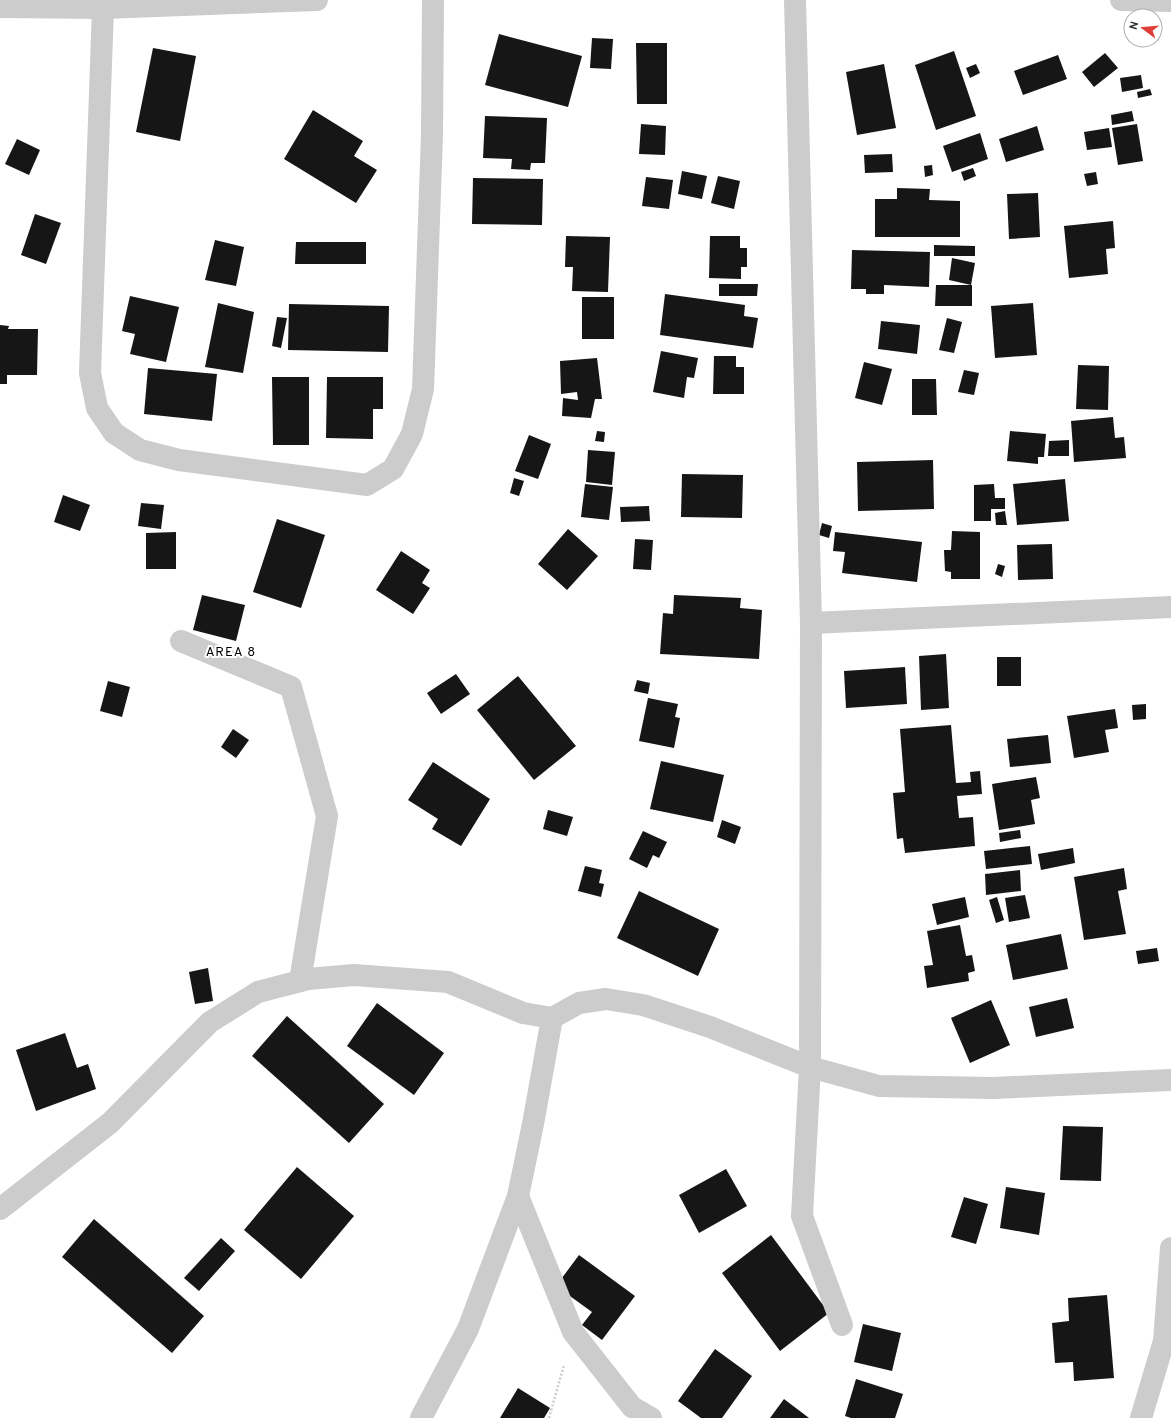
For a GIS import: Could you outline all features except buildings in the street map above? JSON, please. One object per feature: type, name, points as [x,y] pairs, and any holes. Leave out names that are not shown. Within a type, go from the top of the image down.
[{"type":"street","points":[[0,7],[103,8],[317,0]]},
{"type":"street","points":[[103,8],[90,374],[97,408],[114,433],[140,450],[179,460],[367,485],[393,469],[412,434],[423,389],[432,135],[433,0]]},
{"type":"street","points":[[795,0],[811,623],[810,1068],[802,1216],[842,1325]]},
{"type":"street","points":[[1121,0],[1171,1]]},
{"type":"street","points":[[811,623],[1171,607]]},
{"type":"street","points":[[180,641],[291,687],[327,816],[300,981]]},
{"type":"street","points":[[0,1209],[110,1123],[210,1022],[258,992],[308,979],[354,975],[448,982],[523,1013],[552,1018],[579,1003],[606,999],[643,1005],[710,1027],[810,1068],[879,1086],[993,1088],[1171,1080]]},
{"type":"street","points":[[421,1418],[468,1329],[518,1196],[533,1124],[552,1018]]},
{"type":"street","points":[[518,1196],[573,1332],[632,1407],[651,1418]]},
{"type":"street","points":[[1141,1418],[1167,1344],[1171,1248]]},
{"type":"path","points":[[549,1418],[573,1332]]},
{"type":"district","name":"AREA 8","points":[[231,653]]}]
